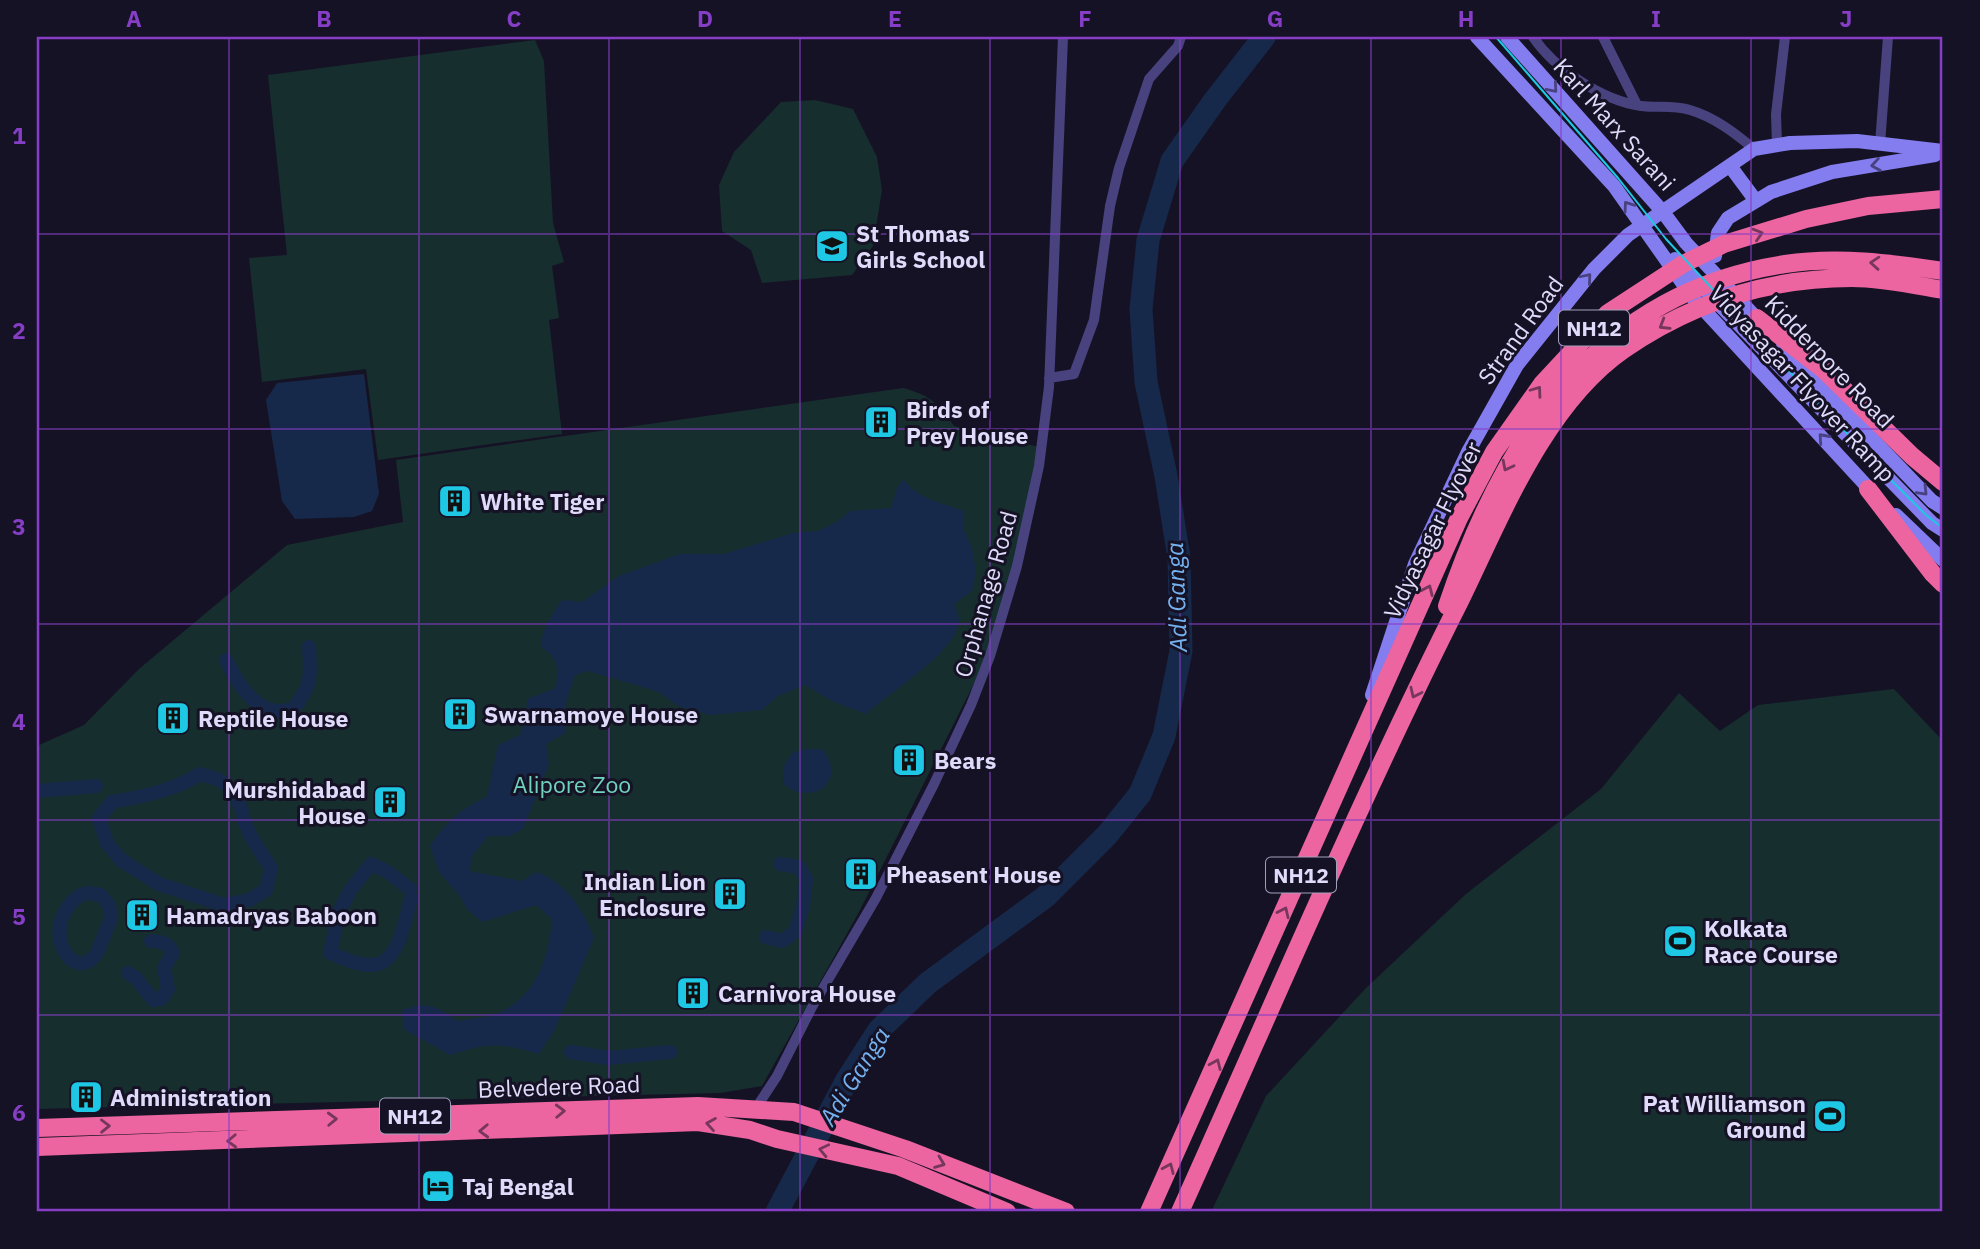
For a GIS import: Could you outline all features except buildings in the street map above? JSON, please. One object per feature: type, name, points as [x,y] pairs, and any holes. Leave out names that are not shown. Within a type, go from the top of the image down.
[{"type":"highway","name":"Vidyasagar Flyover","points":[[1346,776],[1460,518],[1494,452],[1542,384],[1608,313],[1683,264],[1724,244],[1806,219],[1843,211],[1943,199]]},
{"type":"highway","points":[[1427,666],[1462,562],[1511,457],[1549,402],[1577,371],[1641,316],[1682,295],[1735,274],[1787,264],[1874,262],[1943,271]]},
{"type":"highway","name":"NH12","points":[[1180,1212],[1427,666],[1521,478],[1559,415],[1586,382],[1621,351],[1684,313],[1737,293],[1804,282],[1853,278],[1943,290]]},
{"type":"highway","points":[[1757,318],[1824,370],[1912,456],[1943,482]]},
{"type":"highway","points":[[1868,489],[1943,584]]},
{"type":"highway","name":"NH12","points":[[1149,1212],[1346,776]]},
{"type":"highway","name":"Belvedere Road","points":[[37,1128],[698,1106],[756,1108],[794,1112],[876,1139],[1066,1212]]},
{"type":"highway","name":"Belvedere Road","points":[[37,1147],[698,1122],[750,1130],[777,1139],[898,1167],[1007,1212]]},
{"type":"main road","points":[[1477,37],[1614,186],[1642,226]]},
{"type":"main road","name":"Karl Marx Sarani","points":[[1507,37],[1663,212],[1686,243]]},
{"type":"main road","points":[[1754,149],[1777,145],[1857,141],[1943,153]]},
{"type":"main road","name":"Strand Road","points":[[1346,776],[1415,564],[1468,452],[1517,365],[1594,269],[1628,235],[1754,149]]},
{"type":"main road","points":[[1715,274],[1714,258],[1718,233],[1728,218],[1771,192],[1832,172],[1943,153]]},
{"type":"main road","points":[[1730,166],[1756,201]]},
{"type":"main road","name":"Vidyasagar Flyover Ramp","points":[[1642,226],[1693,298],[1868,489],[1943,560]]},
{"type":"main road","name":"Kidderpore Road","points":[[1642,226],[1932,523],[1943,530]]},
{"type":"main road","name":"Kidderpore Road","points":[[1686,243],[1932,501],[1943,508]]},
{"type":"street","name":"Orphanage Road","points":[[756,1108],[777,1076],[812,1007],[876,898],[971,705],[990,656],[1017,566],[1039,466],[1049,378],[1063,37]]},
{"type":"street","points":[[1049,378],[1074,374],[1094,320],[1110,206],[1119,168],[1149,79],[1178,46],[1181,37]]},
{"type":"street","points":[[1533,37],[1543,51],[1567,74],[1599,92],[1637,105],[1689,109],[1730,129],[1754,149]]},
{"type":"street","points":[[1603,37],[1637,105]]},
{"type":"street","points":[[1777,145],[1776,114],[1785,37]]},
{"type":"street","points":[[1880,144],[1888,37]]},
{"type":"green space","points":[[535,40],[544,61],[553,223],[564,262],[552,266],[559,318],[549,320],[562,434],[378,460],[366,369],[262,382],[249,258],[287,255],[268,75]]},
{"type":"green space","points":[[815,100],[853,109],[877,157],[882,190],[873,246],[852,275],[762,283],[751,250],[722,231],[719,185],[734,152],[781,102]]},
{"type":"green space","name":"Alipore Zoo","points":[[903,388],[933,401],[954,426],[1039,447],[1015,557],[989,654],[859,912],[762,1086],[720,1093],[37,1109],[37,746],[84,725],[139,669],[287,545],[403,522],[396,460]]},
{"type":"green space","name":"Kolkata Race Course","points":[[1894,689],[1943,741],[1943,1212],[1211,1212],[1266,1096],[1366,988],[1466,894],[1601,789],[1679,693],[1720,731],[1758,705]]},
{"type":"water","points":[[364,374],[379,494],[372,511],[354,517],[295,519],[282,501],[266,400],[277,383]]},
{"type":"water","points":[[903,479],[923,496],[964,511],[963,528],[972,548],[976,573],[972,591],[954,604],[959,621],[956,633],[947,645],[920,671],[866,714],[832,701],[805,685],[778,696],[762,710],[710,715],[678,706],[659,692],[616,679],[587,671],[575,675],[566,702],[565,733],[546,744],[549,764],[523,829],[510,836],[488,836],[472,856],[469,871],[522,881],[537,872],[557,883],[573,899],[585,917],[594,938],[555,1029],[539,1054],[514,1048],[485,1046],[450,1055],[404,1029],[402,1010],[418,1006],[432,1006],[458,1021],[497,1014],[524,995],[533,984],[544,960],[552,919],[536,905],[482,922],[467,909],[460,896],[439,872],[430,846],[455,817],[487,797],[498,745],[520,735],[526,716],[527,699],[556,688],[555,660],[541,647],[541,642],[548,623],[562,600],[582,602],[619,576],[680,554],[724,554],[793,533],[818,531],[838,521],[850,511],[891,508]]},
{"type":"water","points":[[806,749],[822,749],[831,765],[829,781],[818,791],[809,793],[795,791],[784,784],[783,768],[792,753]]},
{"type":"waterway","name":"Adi Ganga","points":[[777,1212],[847,1080],[879,1030],[928,983],[1045,897],[1107,835],[1140,794],[1164,736],[1181,651],[1179,558],[1166,476],[1146,382],[1141,309],[1148,240],[1172,161],[1264,37]]},
{"type":"waterway","points":[[226,660],[252,699],[267,709],[289,710],[293,709],[307,687],[310,673],[309,647]]},
{"type":"waterway","points":[[242,811],[227,785],[200,774],[168,789],[112,802],[99,818],[107,843],[121,860],[159,884],[224,905],[249,900],[266,890],[271,868],[251,837],[243,818]]},
{"type":"waterway","points":[[37,791],[96,786]]},
{"type":"waterway","points":[[410,889],[388,872],[371,864],[351,889],[339,912],[330,953],[361,964],[381,963],[389,957],[400,939],[411,898]]},
{"type":"waterway","points":[[766,937],[782,941],[795,932],[803,906],[806,879],[799,867],[780,864]]},
{"type":"waterway","points":[[111,915],[109,905],[101,895],[92,893],[78,896],[63,915],[60,940],[64,951],[79,963],[88,962],[96,954],[111,918]]},
{"type":"waterway","points":[[128,973],[136,978],[153,1000],[161,999],[168,989],[164,968],[173,953],[164,943],[151,941]]},
{"type":"waterway","points":[[571,1052],[608,1058],[670,1052]]},
{"type":"tram line","points":[[1496,37],[1618,178],[1666,239],[1883,472],[1927,516],[1943,528]]},
{"type":"place","name":"St Thomas Girls School","points":[[832,246]]},
{"type":"place","name":"Birds of Prey House","points":[[881,422]]},
{"type":"place","name":"White Tiger","points":[[455,501]]},
{"type":"place","name":"Swarnamoye House","points":[[460,714]]},
{"type":"place","name":"Reptile House","points":[[173,718]]},
{"type":"place","name":"Bears","points":[[909,760]]},
{"type":"place","name":"Murshidabad House","points":[[390,802]]},
{"type":"place","name":"Pheasent House","points":[[861,874]]},
{"type":"place","name":"Indian Lion Enclosure","points":[[730,894]]},
{"type":"place","name":"Hamadryas Baboon","points":[[142,915]]},
{"type":"place","name":"Kolkata Race Course","points":[[1680,941]]},
{"type":"place","name":"Carnivora House","points":[[693,993]]},
{"type":"place","name":"Administration","points":[[86,1097]]},
{"type":"place","name":"Pat Williamson Ground","points":[[1830,1116]]},
{"type":"place","name":"Taj Bengal","points":[[438,1186]]}]
